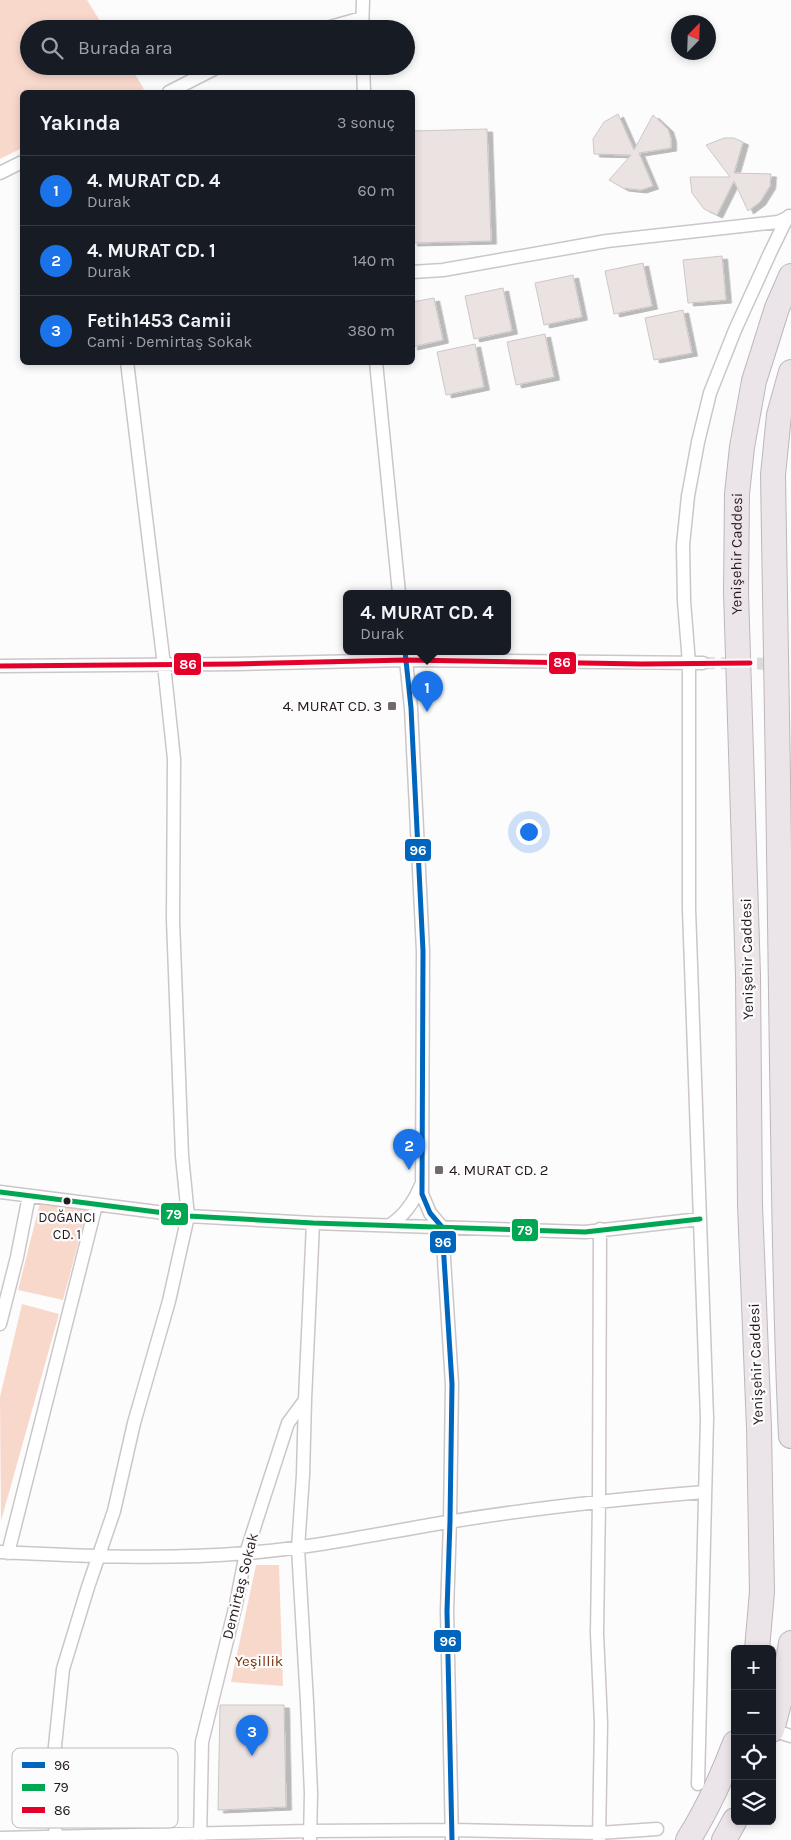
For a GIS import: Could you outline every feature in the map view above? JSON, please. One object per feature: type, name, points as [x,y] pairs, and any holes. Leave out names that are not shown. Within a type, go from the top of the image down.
[{"type":"highway","name":"Yenişehir Caddesi","points":[[757,1645],[762,1592],[750,1205],[748,976],[736,592],[737,494],[742,447],[754,381],[777,308],[791,276]]},
{"type":"highway","name":"Yenişehir Caddesi","points":[[791,372],[779,415],[773,475],[786,977],[783,1220],[791,1436]]},
{"type":"highway","points":[[748,976],[786,977]]},
{"type":"highway","points":[[748,1019],[786,1016]]},
{"type":"highway","points":[[776,1715],[784,1684],[791,1643]]},
{"type":"highway","points":[[688,1840],[703,1815],[731,1753]]},
{"type":"highway","points":[[724,1840],[732,1825]]},
{"type":"street","points":[[362,20],[363,0]]},
{"type":"street","points":[[172,90],[202,75]]},
{"type":"street","points":[[363,75],[364,90]]},
{"type":"street","points":[[0,173],[20,163]]},
{"type":"street","points":[[415,272],[443,270],[607,241],[778,222],[789,216]]},
{"type":"street","points":[[698,1784],[707,1418],[689,909],[689,663],[684,601],[683,545],[688,496],[698,442],[710,393],[735,330],[770,252],[789,216]]},
{"type":"street","points":[[55,1748],[63,1669],[114,1511],[134,1423],[169,1301],[188,1216],[182,1156],[174,920],[174,759],[127,365]]},
{"type":"street","points":[[376,365],[399,590]]},
{"type":"street","points":[[406,655],[411,708],[423,951],[422,1194],[430,1213],[442,1227],[452,1384],[447,1611],[452,1835]]},
{"type":"street","points":[[0,666],[164,665],[406,655],[702,663]]},
{"type":"street","points":[[390,1225],[401,1218],[410,1208],[417,1197],[422,1183]]},
{"type":"street","points":[[0,1192],[188,1216],[313,1223],[585,1232],[700,1219]]},
{"type":"street","points":[[0,1324],[17,1257],[29,1196]]},
{"type":"street","points":[[96,1205],[4,1552],[160,1558],[246,1553],[298,1548],[450,1521],[599,1501],[704,1492]]},
{"type":"street","points":[[310,1835],[311,1793],[298,1548],[303,1475],[304,1400],[313,1223]]},
{"type":"street","points":[[599,1837],[601,1723],[597,1633],[600,1229]]},
{"type":"street","name":"Demirtaş Sokak","points":[[200,1837],[202,1742],[236,1604],[246,1553],[288,1423],[304,1400]]},
{"type":"street","points":[[776,1731],[791,1736]]},
{"type":"street","points":[[0,1838],[310,1835],[599,1837],[658,1829]]},
{"type":"green space","points":[[0,0],[87,0],[99,20],[20,20],[20,75],[135,75],[144,89],[20,90],[20,149],[0,159]]},
{"type":"green space","points":[[40,1203],[87,1210],[63,1300],[18,1290]]},
{"type":"green space","points":[[22,1304],[59,1314],[1,1521],[0,1397]]},
{"type":"green space","name":"Yeşillik","points":[[256,1565],[279,1565],[283,1686],[231,1682]]},
{"type":"building","points":[[618,114],[634,150],[653,115],[668,129],[671,148],[639,153],[653,186],[641,190],[623,188],[609,180],[631,155],[594,154],[593,139],[604,122]]},
{"type":"building","points":[[487,129],[491,241],[415,243],[415,131]]},
{"type":"building","points":[[724,138],[734,138],[743,142],[734,173],[771,174],[770,186],[760,202],[748,211],[734,181],[717,215],[704,209],[692,193],[690,177],[730,177],[706,145]]},
{"type":"building","points":[[722,256],[726,300],[688,303],[683,260]]},
{"type":"building","points":[[643,263],[652,306],[614,314],[605,271]]},
{"type":"building","points":[[573,275],[582,317],[544,325],[535,283]]},
{"type":"building","points":[[503,288],[512,331],[474,339],[465,296]]},
{"type":"building","points":[[434,298],[443,340],[415,346],[415,301]]},
{"type":"building","points":[[683,310],[692,353],[654,360],[645,318]]},
{"type":"building","points":[[545,334],[554,377],[516,385],[507,342]]},
{"type":"building","points":[[475,344],[484,387],[446,395],[437,352]]},
{"type":"building","points":[[220,1705],[284,1705],[286,1807],[218,1810]]},
{"type":"tunnel","points":[[703,663],[791,664]]},
{"type":"transit line","name":"96","points":[[405,655],[411,708],[423,951],[422,1194],[430,1213],[442,1227],[452,1384],[447,1611],[452,1840]]},
{"type":"transit line","name":"86","points":[[0,666],[406,660],[642,664],[750,663]]},
{"type":"transit line","name":"79","points":[[0,1192],[188,1216],[313,1223],[585,1232],[700,1219]]},
{"type":"place","name":"4. MURAT CD. 3","points":[[392,706]]},
{"type":"place","name":"4. MURAT CD. 4","points":[[427,712]]},
{"type":"place","name":"4. MURAT CD. 1","points":[[409,1170]]},
{"type":"place","name":"4. MURAT CD. 2","points":[[439,1170]]},
{"type":"place","name":"DOĞANCI CD. 1","points":[[67,1201]]},
{"type":"place","name":"Fetih1453 Camii","points":[[252,1756]]}]
